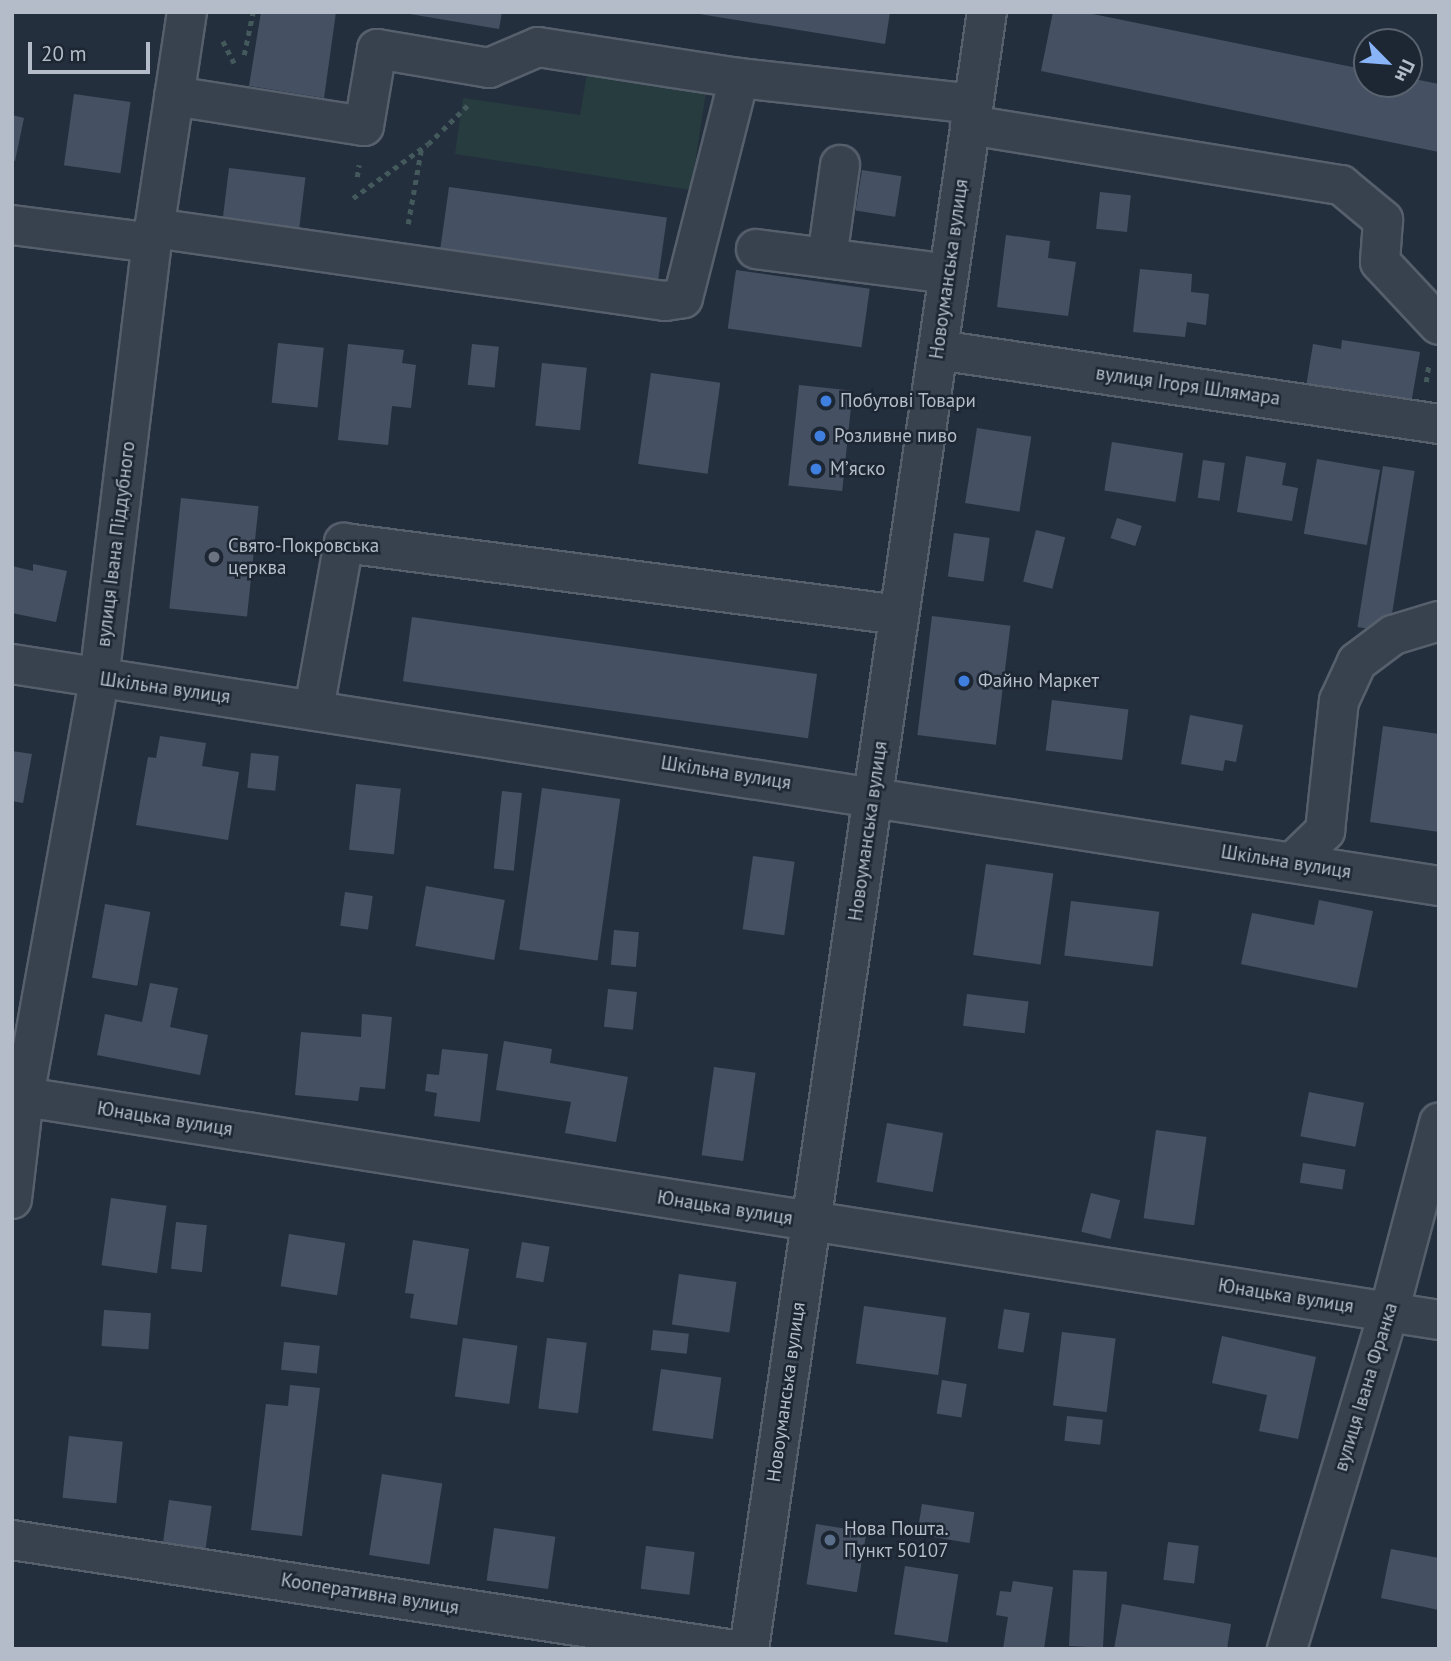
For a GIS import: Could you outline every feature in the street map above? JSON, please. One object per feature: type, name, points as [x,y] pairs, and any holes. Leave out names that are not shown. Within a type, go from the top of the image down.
[{"type":"street","name":"вулиця Івана Піддубного","points":[[12,1199],[18,1096],[99,679],[153,236],[187,12]]},
{"type":"street","name":"Новоуманська вулиця","points":[[749,1649],[987,12]]},
{"type":"street","points":[[174,96],[365,126],[377,49],[489,68],[538,47],[972,114],[1341,185],[1383,220],[1380,262],[1386,281],[1437,324]]},
{"type":"street","points":[[12,225],[153,236],[404,264],[665,300],[683,298],[739,78]]},
{"type":"street","points":[[827,258],[839,165]]},
{"type":"street","points":[[756,249],[948,274]]},
{"type":"street","name":"вулиця Ігоря Шлямара","points":[[938,350],[1429,422]]},
{"type":"street","points":[[314,709],[344,542],[815,594],[899,615]]},
{"type":"street","points":[[1293,863],[1325,831],[1339,701],[1357,663],[1393,635],[1439,621]]},
{"type":"street","name":"Шкільна вулиця","points":[[12,664],[1439,886]]},
{"type":"street","name":"Юнацька вулиця","points":[[18,1096],[1439,1320]]},
{"type":"street","name":"вулиця Івана Франка","points":[[1287,1649],[1389,1312],[1439,1123]]},
{"type":"street","name":"Кооперативна вулиця","points":[[12,1540],[728,1649]]},
{"type":"path","points":[[244,55],[253,12]]},
{"type":"path","points":[[353,198],[421,149],[454,116],[484,93],[501,63]]},
{"type":"path","points":[[404,264],[409,210],[421,149]]},
{"type":"path","points":[[1429,422],[1437,324]]},
{"type":"green space","points":[[588,67],[707,85],[691,190],[455,154],[463,98],[580,115]]},
{"type":"building","points":[[261,12],[336,12],[324,98],[249,86]]},
{"type":"building","points":[[398,12],[502,12],[499,29]]},
{"type":"building","points":[[687,12],[890,12],[885,44]]},
{"type":"building","points":[[1053,12],[1083,12],[1353,67],[1353,98],[1423,98],[1423,81],[1439,84],[1439,152],[1041,71]]},
{"type":"building","points":[[74,94],[130,102],[120,173],[64,165]]},
{"type":"building","points":[[12,115],[24,118],[15,161],[12,160]]},
{"type":"building","points":[[229,168],[305,177],[299,232],[222,223]]},
{"type":"building","points":[[862,170],[902,176],[895,217],[856,210]]},
{"type":"building","points":[[449,187],[667,218],[658,281],[440,250]]},
{"type":"building","points":[[1100,192],[1131,195],[1127,232],[1096,229]]},
{"type":"building","points":[[1006,235],[1050,241],[1048,258],[1076,262],[1068,316],[997,307]]},
{"type":"building","points":[[1140,269],[1192,274],[1191,292],[1209,294],[1206,325],[1187,322],[1185,337],[1133,332]]},
{"type":"building","points":[[736,270],[870,289],[861,347],[728,328]]},
{"type":"building","points":[[1342,340],[1420,352],[1411,404],[1306,387],[1313,344],[1341,349]]},
{"type":"building","points":[[278,343],[324,348],[317,407],[272,403]]},
{"type":"building","points":[[348,344],[404,350],[402,363],[416,365],[411,408],[392,406],[388,445],[338,440]]},
{"type":"building","points":[[472,344],[499,347],[495,388],[468,385]]},
{"type":"building","points":[[542,363],[587,368],[580,430],[535,426]]},
{"type":"building","points":[[651,373],[720,383],[708,474],[638,464]]},
{"type":"building","points":[[799,385],[853,391],[842,491],[788,485]]},
{"type":"building","points":[[977,428],[1031,437],[1019,512],[965,503]]},
{"type":"building","points":[[1112,442],[1183,453],[1175,502],[1104,490]]},
{"type":"building","points":[[1246,456],[1286,463],[1282,485],[1298,488],[1292,521],[1237,512]]},
{"type":"building","points":[[1317,459],[1380,470],[1367,545],[1304,534]]},
{"type":"building","points":[[1203,460],[1225,463],[1219,501],[1198,498]]},
{"type":"building","points":[[1383,466],[1415,471],[1389,632],[1358,627]]},
{"type":"building","name":"Свято-Покровська церква","points":[[181,498],[259,506],[247,617],[169,608]]},
{"type":"building","points":[[1117,518],[1142,526],[1135,546],[1111,538]]},
{"type":"building","points":[[1036,530],[1065,537],[1052,589],[1023,581]]},
{"type":"building","points":[[954,533],[990,538],[984,582],[948,577]]},
{"type":"building","points":[[33,564],[67,571],[56,622],[12,613],[12,566],[33,571]]},
{"type":"building","name":"Файно Маркет","points":[[932,616],[1010,626],[996,745],[917,735]]},
{"type":"building","points":[[412,617],[817,674],[808,738],[403,681]]},
{"type":"building","points":[[1052,700],[1128,709],[1122,760],[1046,751]]},
{"type":"building","points":[[1190,715],[1243,725],[1236,762],[1225,760],[1223,771],[1181,764]]},
{"type":"building","points":[[1383,726],[1439,734],[1439,832],[1370,822]]},
{"type":"building","points":[[160,736],[206,743],[202,766],[239,772],[228,840],[136,825],[148,757],[156,758]]},
{"type":"building","points":[[12,751],[32,754],[23,803],[12,801]]},
{"type":"building","points":[[251,753],[279,756],[275,791],[247,788]]},
{"type":"building","points":[[356,784],[401,789],[394,854],[349,850]]},
{"type":"building","points":[[542,788],[620,799],[598,960],[519,949]]},
{"type":"building","points":[[502,791],[522,793],[514,871],[494,869]]},
{"type":"building","points":[[753,856],[795,862],[784,935],[743,929]]},
{"type":"building","points":[[986,864],[1053,873],[1041,965],[973,955]]},
{"type":"building","points":[[426,886],[505,900],[494,960],[415,946]]},
{"type":"building","points":[[345,892],[373,896],[368,930],[340,926]]},
{"type":"building","points":[[1319,900],[1373,911],[1357,988],[1241,964],[1252,913],[1314,925]]},
{"type":"building","points":[[1071,901],[1159,912],[1153,966],[1064,956]]},
{"type":"building","points":[[105,904],[150,912],[137,986],[92,978]]},
{"type":"building","points":[[614,930],[639,932],[636,967],[611,965]]},
{"type":"building","points":[[150,983],[178,988],[170,1027],[208,1035],[200,1075],[97,1055],[105,1014],[142,1022]]},
{"type":"building","points":[[608,989],[637,992],[633,1030],[604,1027]]},
{"type":"building","points":[[967,994],[1029,1002],[1025,1033],[963,1026]]},
{"type":"building","points":[[362,1014],[392,1017],[385,1089],[360,1087],[358,1101],[295,1095],[301,1032],[361,1037]]},
{"type":"building","points":[[504,1041],[552,1049],[550,1063],[628,1077],[616,1142],[565,1133],[571,1102],[496,1090]]},
{"type":"building","points":[[442,1049],[488,1054],[480,1122],[434,1116],[437,1093],[425,1091],[427,1074],[439,1075]]},
{"type":"building","points":[[714,1067],[756,1073],[743,1161],[702,1155]]},
{"type":"building","points":[[1309,1092],[1364,1103],[1355,1147],[1300,1136]]},
{"type":"building","points":[[887,1123],[943,1133],[933,1192],[877,1182]]},
{"type":"building","points":[[1156,1130],[1207,1137],[1194,1225],[1144,1218]]},
{"type":"building","points":[[1303,1163],[1345,1170],[1342,1189],[1300,1183]]},
{"type":"building","points":[[1091,1193],[1120,1200],[1110,1239],[1081,1232]]},
{"type":"building","points":[[111,1198],[166,1206],[157,1273],[102,1265]]},
{"type":"building","points":[[176,1222],[207,1225],[202,1272],[171,1269]]},
{"type":"building","points":[[289,1234],[345,1243],[337,1295],[281,1286]]},
{"type":"building","points":[[413,1240],[469,1249],[457,1325],[410,1318],[414,1294],[405,1293]]},
{"type":"building","points":[[522,1242],[550,1247],[543,1282],[516,1277]]},
{"type":"building","points":[[679,1274],[736,1282],[729,1333],[672,1325]]},
{"type":"building","points":[[864,1306],[946,1318],[938,1375],[856,1363]]},
{"type":"building","points":[[1004,1309],[1030,1313],[1023,1353],[998,1349]]},
{"type":"building","points":[[104,1310],[151,1313],[148,1349],[101,1346]]},
{"type":"building","points":[[653,1330],[689,1334],[687,1354],[651,1350]]},
{"type":"building","points":[[1062,1332],[1116,1339],[1107,1412],[1053,1405]]},
{"type":"building","points":[[1222,1336],[1316,1357],[1298,1439],[1259,1431],[1267,1395],[1212,1383]]},
{"type":"building","points":[[463,1338],[517,1346],[509,1404],[455,1396]]},
{"type":"building","points":[[547,1338],[587,1343],[578,1413],[538,1408]]},
{"type":"building","points":[[284,1342],[320,1346],[317,1374],[281,1370]]},
{"type":"building","points":[[661,1369],[721,1377],[713,1439],[652,1430]]},
{"type":"building","points":[[942,1380],[967,1384],[961,1417],[937,1414]]},
{"type":"building","points":[[290,1385],[320,1388],[302,1536],[251,1530],[266,1404],[288,1406]]},
{"type":"building","points":[[1067,1416],[1103,1420],[1100,1445],[1064,1441]]},
{"type":"building","points":[[69,1436],[123,1442],[116,1503],[63,1498]]},
{"type":"building","points":[[382,1474],[442,1484],[429,1565],[369,1555]]},
{"type":"building","points":[[169,1500],[212,1506],[205,1551],[163,1545]]},
{"type":"building","points":[[922,1504],[974,1512],[969,1543],[917,1535]]},
{"type":"building","points":[[816,1524],[866,1532],[857,1592],[806,1584]]},
{"type":"building","points":[[494,1528],[555,1537],[548,1589],[487,1580]]},
{"type":"building","points":[[1168,1542],[1199,1546],[1194,1583],[1163,1580]]},
{"type":"building","points":[[646,1546],[695,1552],[689,1595],[641,1589]]},
{"type":"building","points":[[1391,1549],[1439,1558],[1439,1610],[1381,1598]]},
{"type":"building","points":[[905,1566],[958,1574],[948,1643],[894,1634]]},
{"type":"building","points":[[1073,1570],[1107,1572],[1103,1648],[1069,1646]]},
{"type":"building","points":[[1013,1581],[1053,1587],[1044,1649],[1003,1649],[1008,1617],[996,1615],[1000,1591],[1011,1592]]},
{"type":"building","points":[[1122,1604],[1231,1624],[1227,1649],[1114,1649]]},
{"type":"place","name":"Побутові Товари","points":[[826,401]]},
{"type":"place","name":"Розливне пиво","points":[[820,436]]},
{"type":"place","name":"Мʼяско","points":[[816,469]]},
{"type":"place","name":"Свято-Покровська церква","points":[[214,557]]},
{"type":"place","name":"Файно Маркет","points":[[964,681]]},
{"type":"place","name":"Нова Пошта. Пункт 50107","points":[[830,1540]]}]
